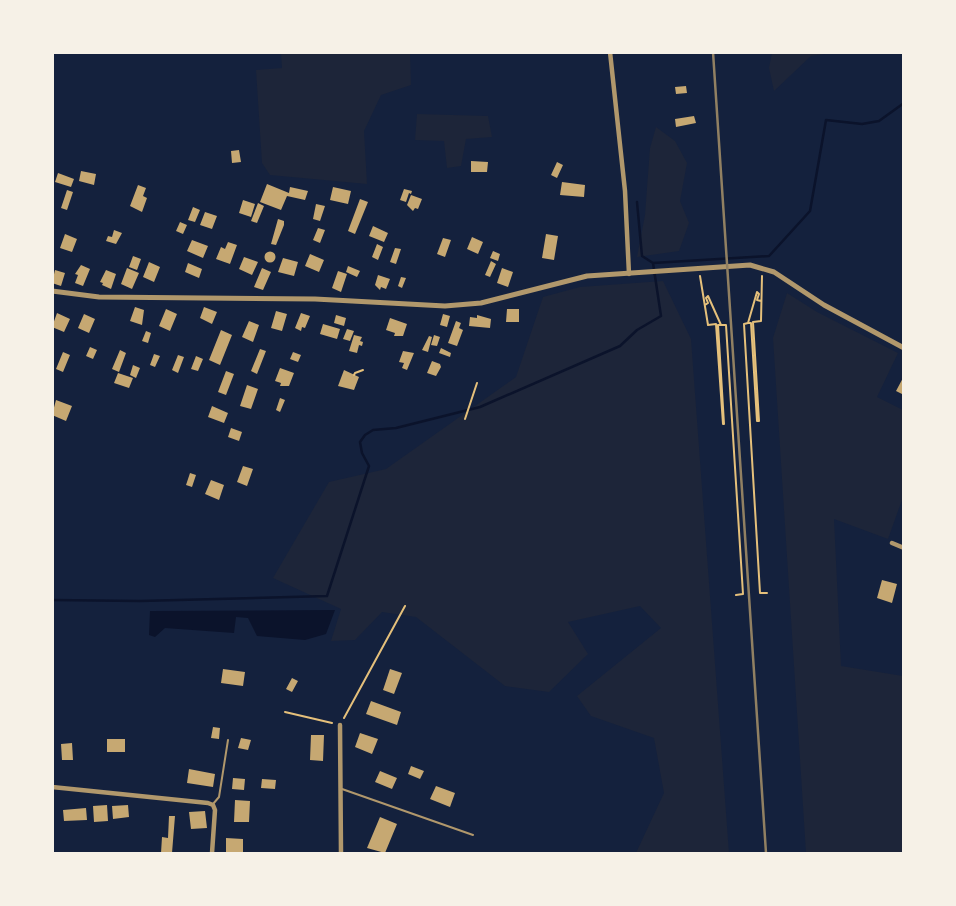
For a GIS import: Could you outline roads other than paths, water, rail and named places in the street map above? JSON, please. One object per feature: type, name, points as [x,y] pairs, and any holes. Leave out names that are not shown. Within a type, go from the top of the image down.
[{"type":"street","points":[[610,52],[625,191],[629,274]]},
{"type":"street","points":[[52,291],[99,297],[315,299],[445,306],[481,303],[587,276],[742,265],[774,272],[824,306],[904,348]]},
{"type":"street","points":[[892,543],[904,548]]},
{"type":"street","points":[[341,725],[341,853]]},
{"type":"street","points":[[52,787],[213,805],[215,810],[212,853]]},
{"type":"lane","points":[[213,805],[219,797],[228,740]]},
{"type":"lane","points":[[342,789],[473,835]]},
{"type":"waterway","points":[[52,600],[140,601],[327,596],[369,466],[360,442],[365,435],[373,430],[396,428],[480,407],[620,346],[637,330],[661,316],[653,263],[769,256],[810,211],[826,120],[862,124],[879,121],[904,103]]},
{"type":"waterway","points":[[637,202],[642,256],[653,263]]},
{"type":"railway","points":[[713,52],[766,853]]}]
